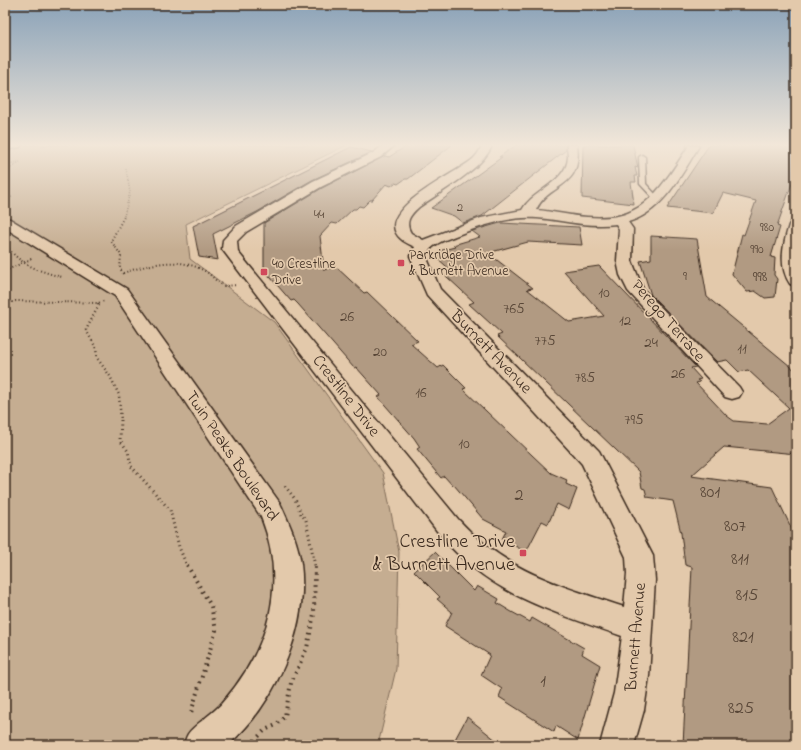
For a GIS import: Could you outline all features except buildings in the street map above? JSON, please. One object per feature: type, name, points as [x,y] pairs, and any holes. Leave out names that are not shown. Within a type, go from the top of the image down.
[{"type":"street","name":"Crestline Drive","points":[[328,180],[287,201],[246,226],[232,236],[229,249],[449,527],[474,553],[488,564],[523,583],[638,627]]},
{"type":"street","points":[[449,180],[414,204],[404,214],[402,230],[406,236],[423,246],[430,241],[499,217],[527,214],[592,221],[619,219],[640,213],[656,198],[670,180]]},
{"type":"street","points":[[527,214],[530,206],[561,180]]},
{"type":"street","name":"Perego Terrace","points":[[619,219],[626,229],[624,244],[625,272],[636,291],[732,392]]},
{"type":"street","name":"Twin Peaks Boulevard","points":[[5,222],[109,290],[121,293],[271,512],[282,535],[287,564],[286,600],[278,640],[270,660],[246,701],[218,732],[201,745]]},
{"type":"street","points":[[796,225],[789,266],[796,281]]},
{"type":"street","name":"Burnett Avenue","points":[[423,246],[418,258],[433,291],[583,448],[598,470],[640,561],[638,627],[630,703],[617,745]]},
{"type":"lane","points":[[643,180],[643,184],[656,198]]},
{"type":"path","points":[[127,180],[130,186],[127,210],[120,224],[113,231],[110,240],[121,255],[120,268],[97,312],[90,319],[86,330],[96,348],[97,358],[119,395],[121,423],[119,432],[120,440],[128,451],[131,466],[154,494],[170,510],[179,547],[189,570],[211,606],[216,630],[189,720]]},
{"type":"path","points":[[5,195],[12,197],[5,202]]},
{"type":"path","points":[[5,271],[49,250]]},
{"type":"path","points":[[5,304],[16,301],[109,290],[148,265],[183,262],[211,275],[219,285],[227,287],[236,285],[250,276]]},
{"type":"shaded area","points":[[5,180],[276,180],[186,224],[190,259],[274,322],[383,473],[399,552],[396,669],[378,745],[5,745]]},
{"type":"place","name":"Parkridge Drive & Burnett Avenue","points":[[401,263]]},
{"type":"place","name":"40 Crestline Drive","points":[[264,272]]},
{"type":"place","name":"Crestline Drive & Burnett Avenue","points":[[523,553]]}]
